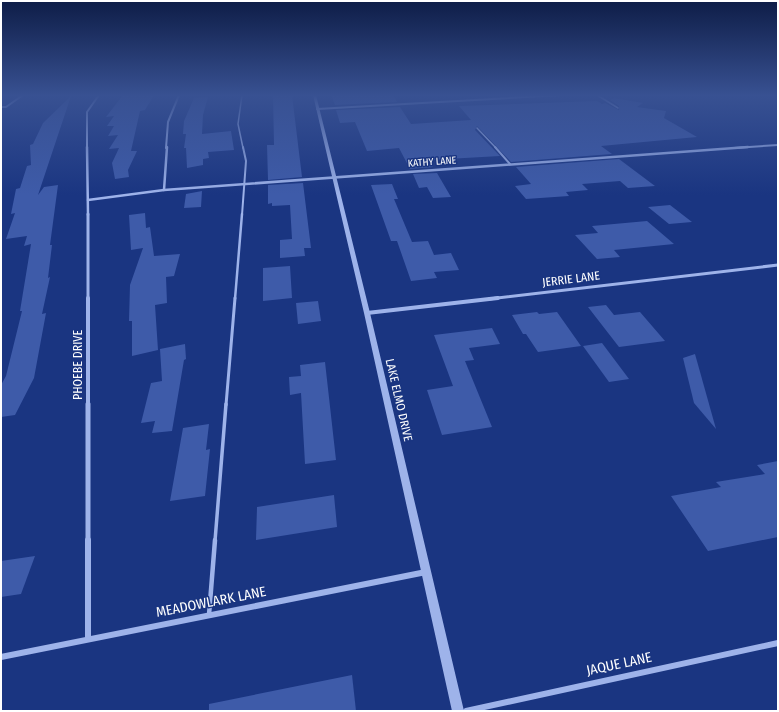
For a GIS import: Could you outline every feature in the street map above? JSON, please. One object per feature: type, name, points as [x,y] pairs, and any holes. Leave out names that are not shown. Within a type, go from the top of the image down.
[{"type":"street","name":"PHOEBE DRIVE","points":[[87,128],[88,639]]},
{"type":"street","points":[[164,190],[168,128]]},
{"type":"street","name":"LAKE ELMO DRIVE","points":[[321,128],[367,312],[458,711]]},
{"type":"street","name":"KATHY LANE","points":[[88,200],[164,190],[778,145]]},
{"type":"street","name":"JERRIE LANE","points":[[367,312],[778,265]]},
{"type":"street","name":"MEADOWLARK LANE","points":[[1,657],[426,572]]},
{"type":"street","name":"JAQUE LANE","points":[[466,711],[778,643]]},
{"type":"lane","points":[[209,615],[246,161],[239,128]]},
{"type":"lane","points":[[476,128],[510,164]]},
{"type":"building","points":[[41,128],[60,128],[38,195],[44,187],[58,185],[50,245],[52,245],[48,278],[50,277],[42,314],[46,313],[34,378],[15,415],[1,417],[1,385],[6,376],[22,311],[20,311],[31,244],[24,246],[27,236],[6,239],[15,213],[11,214],[16,189],[20,188],[27,166],[31,165],[30,145],[33,144]]},
{"type":"building","points":[[113,128],[136,128],[131,151],[137,151],[128,170],[129,177],[115,179],[112,163],[119,148],[109,149],[118,135],[108,136]]},
{"type":"building","points":[[183,128],[202,128],[202,134],[231,131],[234,150],[208,152],[209,158],[203,159],[203,165],[187,168],[186,148],[184,148],[186,134],[183,134]]},
{"type":"building","points":[[274,128],[296,128],[302,177],[268,180],[267,145],[274,145]]},
{"type":"building","points":[[358,128],[476,128],[475,130],[500,156],[429,160],[433,167],[410,169],[399,148],[367,151]]},
{"type":"building","points":[[479,128],[682,128],[697,137],[601,146],[612,154],[511,162]]},
{"type":"building","points":[[619,159],[655,186],[628,188],[620,181],[582,184],[588,190],[566,192],[569,196],[526,199],[515,186],[531,184],[516,167]]},
{"type":"building","points":[[437,173],[451,197],[433,198],[427,187],[419,188],[413,174]]},
{"type":"building","points":[[303,183],[311,248],[304,248],[305,256],[280,258],[280,240],[292,239],[290,205],[272,206],[272,203],[268,204],[268,185]]},
{"type":"building","points":[[392,184],[398,199],[394,199],[412,242],[428,241],[434,255],[451,253],[459,270],[434,272],[437,278],[411,281],[397,241],[391,241],[371,185]]},
{"type":"building","points":[[202,191],[201,207],[184,208],[186,194]]},
{"type":"building","points":[[670,205],[692,222],[669,224],[648,207]]},
{"type":"building","points":[[145,213],[146,228],[150,227],[154,256],[180,254],[174,276],[166,277],[167,303],[155,305],[158,350],[132,356],[132,321],[129,321],[130,285],[143,248],[131,250],[129,215]]},
{"type":"building","points":[[647,221],[674,244],[614,250],[620,257],[597,259],[575,235],[598,233],[592,226]]},
{"type":"building","points":[[290,266],[292,298],[263,301],[263,268]]},
{"type":"building","points":[[318,301],[321,321],[298,324],[296,303]]},
{"type":"building","points":[[606,305],[614,315],[640,312],[665,341],[619,347],[588,307]]},
{"type":"building","points":[[537,312],[539,314],[557,312],[581,346],[538,352],[526,334],[523,334],[512,315]]},
{"type":"building","points":[[492,328],[500,344],[469,348],[474,360],[465,361],[492,427],[442,435],[427,390],[453,386],[434,335]]},
{"type":"building","points":[[602,343],[629,379],[609,382],[583,346]]},
{"type":"building","points":[[185,344],[186,359],[184,360],[172,431],[152,433],[155,421],[141,423],[151,383],[162,381],[160,349]]},
{"type":"building","points":[[695,354],[716,429],[694,403],[683,358]]},
{"type":"building","points":[[325,362],[336,460],[305,464],[301,393],[290,395],[289,377],[301,376],[300,365]]},
{"type":"building","points":[[209,424],[206,450],[210,449],[205,496],[170,501],[183,428]]},
{"type":"building","points":[[778,461],[778,537],[708,551],[671,496],[721,487],[716,482],[765,474],[757,465]]},
{"type":"building","points":[[334,495],[337,527],[256,540],[257,507]]},
{"type":"building","points":[[35,556],[21,594],[1,597],[1,561]]},
{"type":"building","points":[[352,675],[356,711],[209,711],[209,704]]}]
